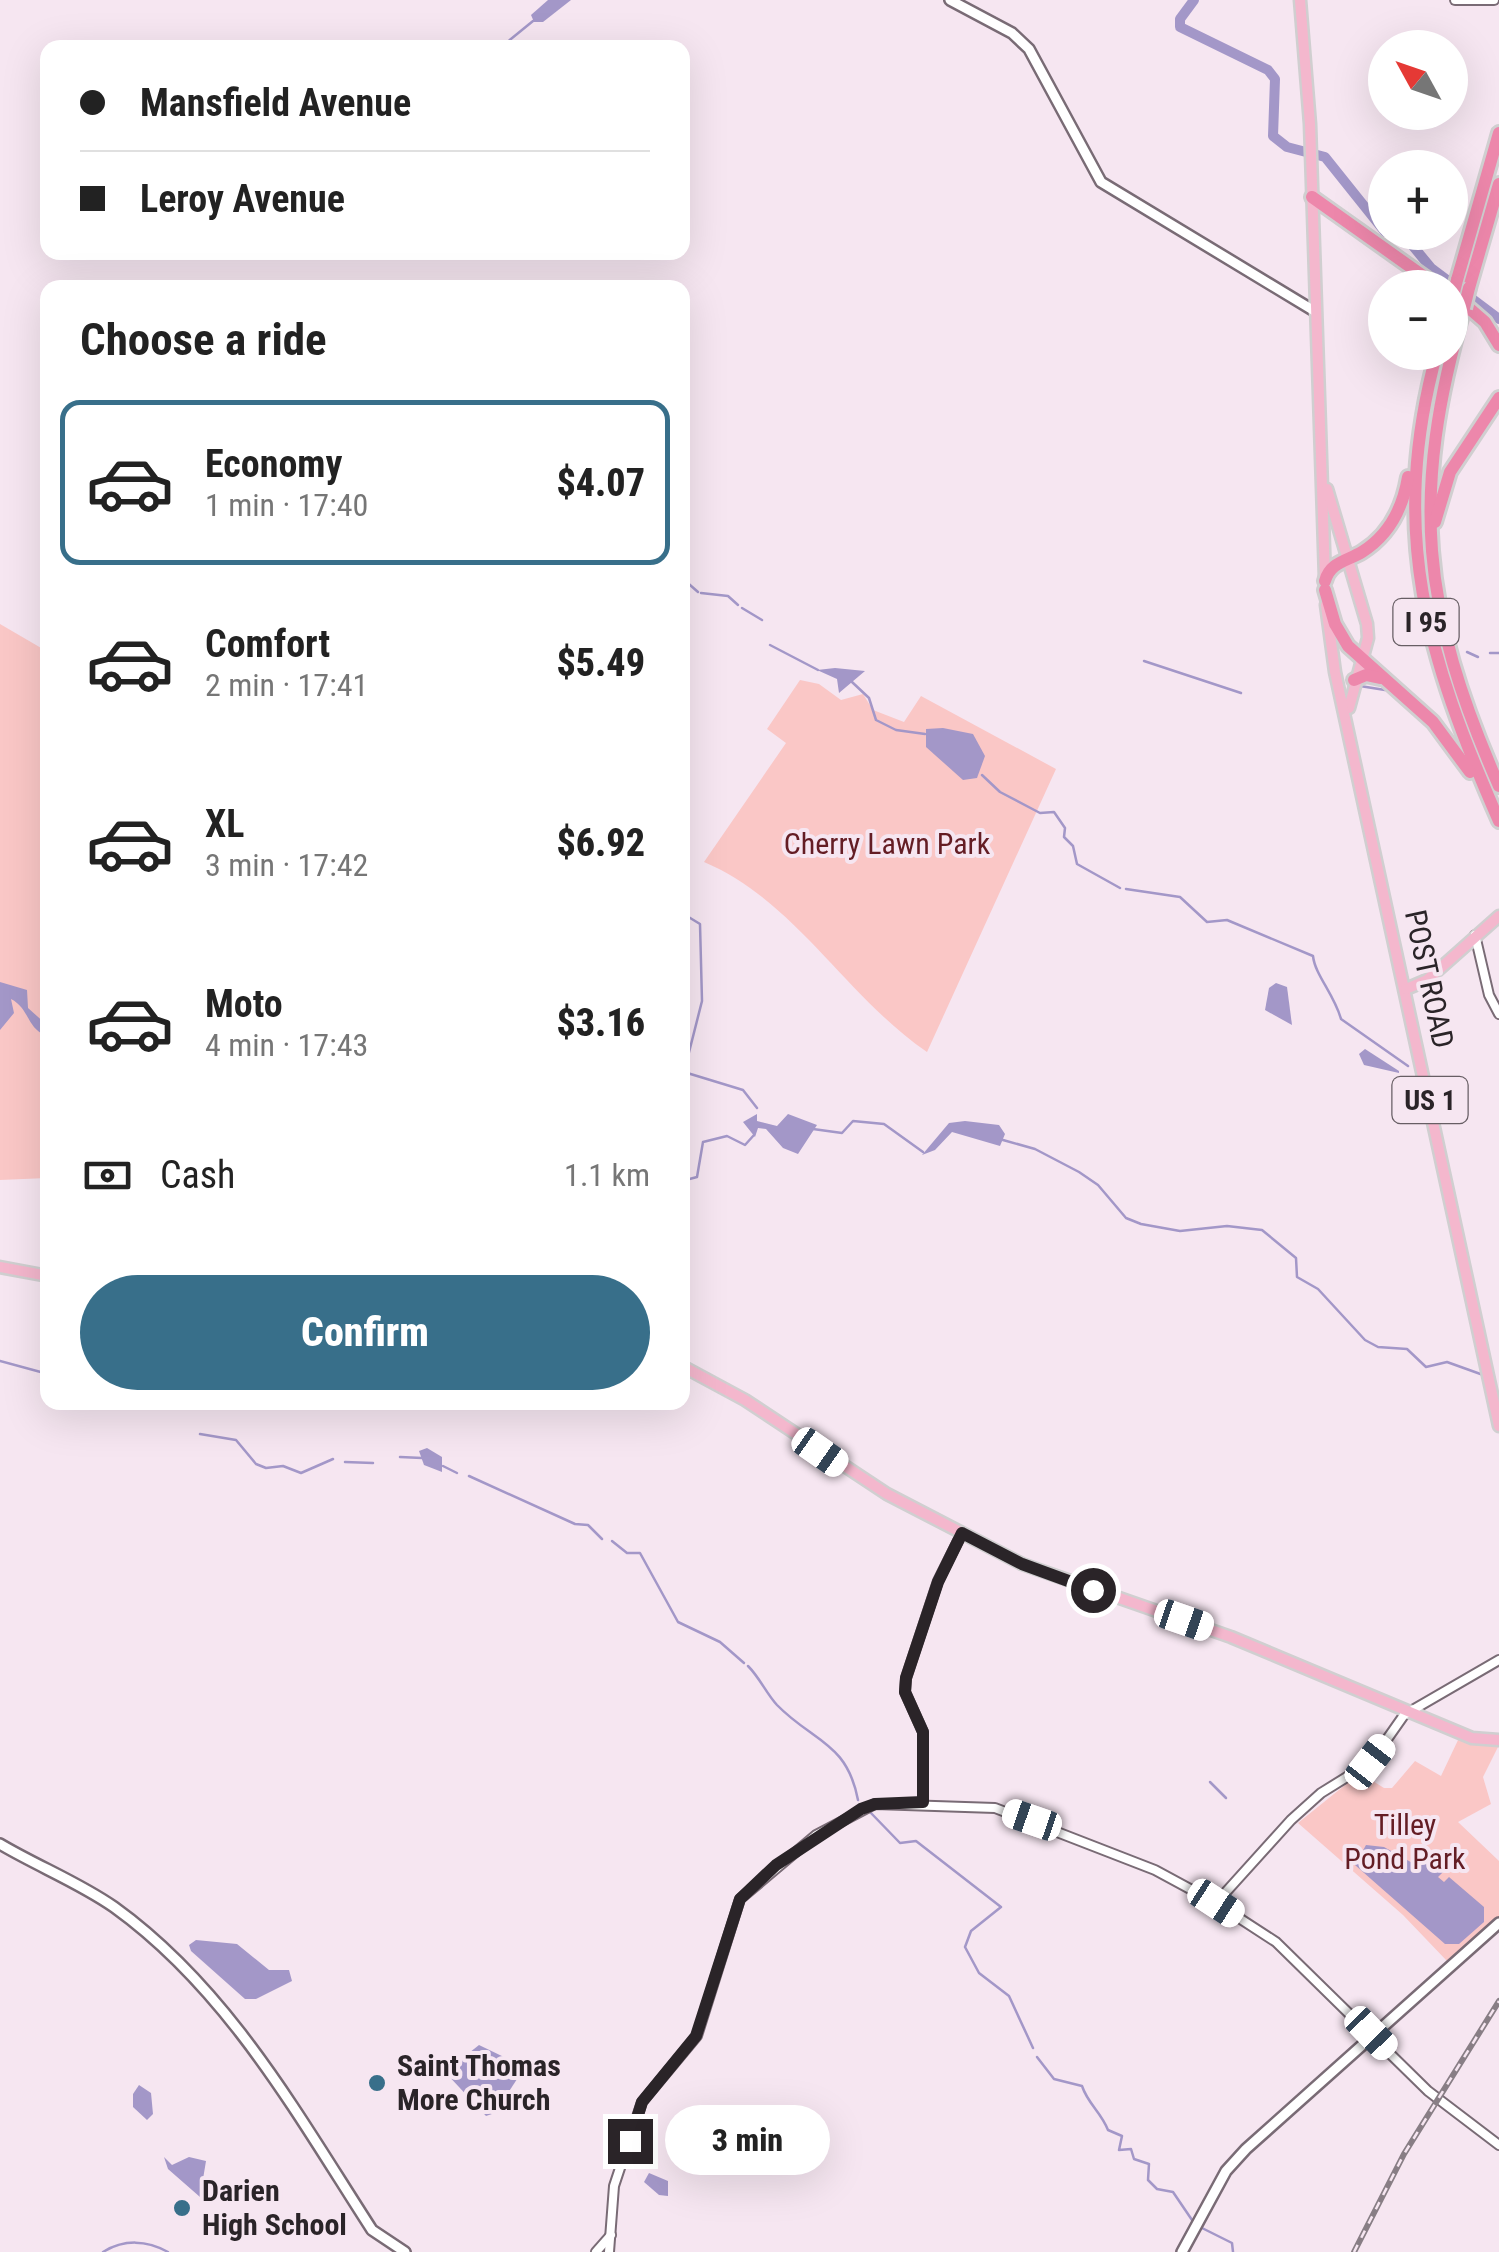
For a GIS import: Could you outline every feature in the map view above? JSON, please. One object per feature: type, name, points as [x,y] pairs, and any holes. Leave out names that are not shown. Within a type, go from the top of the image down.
[{"type":"highway","name":"I 95","points":[[1467,270],[1499,134]]},
{"type":"highway","name":"I 95","points":[[1468,273],[1499,184]]},
{"type":"highway","points":[[1312,197],[1414,270]]},
{"type":"highway","points":[[1312,214],[1330,214],[1349,224]]},
{"type":"highway","points":[[1468,310],[1481,317],[1499,345]]},
{"type":"highway","name":"I 95","points":[[1433,370],[1423,411],[1414,507],[1423,606],[1446,698],[1499,821]]},
{"type":"highway","name":"I 95","points":[[1444,370],[1430,473],[1430,549],[1440,625],[1462,698],[1499,786]]},
{"type":"highway","points":[[1440,625],[1435,533],[1439,501],[1454,463],[1499,398]]},
{"type":"highway","points":[[1423,411],[1397,513],[1377,540],[1330,569],[1325,586],[1336,628],[1362,661],[1446,738],[1499,821]]},
{"type":"highway","points":[[1354,680],[1366,675],[1387,681]]},
{"type":"highway","points":[[1462,698],[1499,770]]},
{"type":"main road","points":[[950,0],[1012,33],[1029,49],[1101,182],[1316,312]]},
{"type":"main road","name":"US 1","points":[[1300,0],[1312,197]]},
{"type":"main road","name":"POST ROAD","points":[[1312,197],[1325,586],[1332,654],[1499,1426]]},
{"type":"main road","name":"POST ROAD","points":[[1322,446],[1328,498],[1368,624],[1348,719]]},
{"type":"main road","points":[[1406,988],[1427,980],[1499,916]]},
{"type":"main road","points":[[0,1267],[40,1274]]},
{"type":"main road","points":[[690,1370],[745,1400],[847,1470],[962,1533],[1060,1580],[1231,1637],[1472,1738],[1499,1740]]},
{"type":"main road","points":[[0,1844],[110,1904],[154,1938],[233,2017],[372,2230],[405,2252]]},
{"type":"main road","points":[[1182,2252],[1226,2171],[1371,2033],[1499,1923]]},
{"type":"street","points":[[1455,0],[1494,0]]},
{"type":"street","points":[[1475,935],[1489,995],[1499,1014]]},
{"type":"street","points":[[923,1802],[923,1732],[905,1692],[906,1678],[938,1582],[962,1533]]},
{"type":"street","points":[[1216,1903],[1291,1820],[1321,1793],[1370,1762],[1410,1710],[1499,1660]]},
{"type":"street","points":[[609,2252],[614,2186],[642,2102],[696,2036],[740,1899],[776,1865],[861,1809],[875,1804],[923,1802],[995,1808],[1155,1870],[1216,1903],[1276,1942],[1428,2091],[1499,2145]]},
{"type":"street","points":[[596,2252],[611,2235]]},
{"type":"green space","points":[[0,624],[40,647],[40,1178],[0,1180]]},
{"type":"green space","name":"Cherry Lawn Park","points":[[800,680],[819,684],[841,700],[863,694],[873,710],[904,722],[921,696],[1056,769],[927,1052],[870,1004],[766,900],[704,862],[786,743],[767,729]]},
{"type":"green space","name":"Tilley Pond Park","points":[[1459,1738],[1499,1745],[1483,1777],[1491,1804],[1458,1822],[1499,1861],[1499,1918],[1447,1961],[1403,1915],[1298,1823],[1360,1773],[1384,1788],[1392,1788],[1415,1761],[1441,1776]]},
{"type":"shaded area","points":[[548,0],[571,0],[543,22],[534,22],[531,15]]},
{"type":"shaded area","points":[[817,670],[865,671],[839,693],[837,679]]},
{"type":"shaded area","points":[[926,729],[973,734],[985,756],[977,778],[963,780],[926,747]]},
{"type":"shaded area","points":[[0,982],[27,990],[28,1008],[40,1019],[40,1032],[11,999],[14,1013],[0,1030]]},
{"type":"shaded area","points":[[1276,983],[1287,987],[1292,1025],[1265,1010],[1269,988]]},
{"type":"shaded area","points":[[1365,1049],[1399,1073],[1364,1065],[1359,1054]]},
{"type":"shaded area","points":[[757,1114],[757,1121],[777,1126],[788,1114],[817,1125],[798,1154],[783,1148],[766,1129],[758,1128],[755,1137],[743,1122]]},
{"type":"shaded area","points":[[949,1123],[999,1125],[1005,1134],[1000,1146],[952,1132],[935,1150],[922,1155]]},
{"type":"shaded area","points":[[427,1448],[442,1457],[442,1472],[424,1465],[419,1451]]},
{"type":"shaded area","points":[[1366,1845],[1384,1847],[1416,1865],[1424,1855],[1443,1872],[1438,1877],[1444,1882],[1449,1877],[1484,1907],[1484,1922],[1459,1944],[1445,1944],[1355,1865]]},
{"type":"shaded area","points":[[196,1940],[237,1944],[269,1970],[289,1970],[292,1981],[256,1999],[245,1999],[191,1951],[189,1945]]},
{"type":"shaded area","points":[[479,2045],[506,2058],[519,2076],[495,2113],[486,2116],[445,2072]]},
{"type":"shaded area","points":[[139,2085],[151,2093],[153,2114],[147,2120],[133,2107],[133,2094]]},
{"type":"shaded area","points":[[164,2157],[172,2165],[189,2157],[206,2161],[200,2197],[168,2169]]},
{"type":"shaded area","points":[[649,2173],[668,2181],[668,2196],[659,2195],[644,2182]]},
{"type":"waterway","points":[[1194,0],[1180,19],[1180,27],[1268,70],[1275,79],[1273,136],[1287,147],[1325,157],[1368,211]]},
{"type":"waterway","points":[[510,40],[533,21]]},
{"type":"waterway","points":[[1416,250],[1431,268],[1499,319]]},
{"type":"waterway","points":[[690,585],[698,592]]},
{"type":"waterway","points":[[701,593],[728,596],[738,605]]},
{"type":"waterway","points":[[742,608],[762,620]]},
{"type":"waterway","points":[[770,645],[818,670]]},
{"type":"waterway","points":[[1467,652],[1478,657]]},
{"type":"waterway","points":[[1490,653],[1499,653]]},
{"type":"waterway","points":[[1144,661],[1241,693]]},
{"type":"waterway","points":[[852,682],[869,698],[876,720],[896,730],[925,734]]},
{"type":"waterway","points":[[1360,686],[1385,690]]},
{"type":"waterway","points":[[982,775],[1000,792],[1040,813],[1054,812],[1065,828],[1064,837],[1073,846],[1077,864],[1120,888]]},
{"type":"waterway","points":[[1126,889],[1180,897],[1207,922],[1227,920],[1313,956],[1341,1019],[1408,1066]]},
{"type":"waterway","points":[[690,918],[700,924],[702,1001],[690,1048]]},
{"type":"waterway","points":[[690,1074],[743,1090],[757,1108]]},
{"type":"waterway","points":[[813,1129],[842,1133],[853,1121],[884,1124],[923,1152]]},
{"type":"waterway","points":[[690,1179],[697,1177],[703,1142],[727,1136],[745,1145],[754,1135]]},
{"type":"waterway","points":[[1003,1140],[1035,1149],[1079,1172],[1098,1185],[1126,1218],[1141,1224],[1180,1231],[1227,1226],[1262,1230],[1296,1258],[1297,1277],[1318,1289],[1365,1340],[1378,1347],[1407,1349],[1426,1367],[1447,1362],[1486,1376]]},
{"type":"waterway","points":[[0,1361],[40,1372]]},
{"type":"waterway","points":[[200,1434],[236,1440],[256,1464],[266,1468],[283,1466],[301,1473],[333,1459]]},
{"type":"waterway","points":[[400,1457],[422,1458]]},
{"type":"waterway","points":[[345,1462],[373,1463]]},
{"type":"waterway","points":[[443,1466],[457,1473]]},
{"type":"waterway","points":[[469,1476],[575,1524],[588,1525],[602,1539]]},
{"type":"waterway","points":[[612,1541],[627,1553],[640,1553],[678,1622],[720,1642],[744,1663]]},
{"type":"waterway","points":[[748,1666],[777,1705],[837,1754],[853,1781],[858,1800]]},
{"type":"waterway","points":[[1210,1782],[1226,1798]]},
{"type":"waterway","points":[[870,1812],[900,1843],[916,1841],[1001,1907],[971,1931],[965,1947],[979,1973],[1009,1996],[1033,2048]]},
{"type":"waterway","points":[[1037,2057],[1054,2079],[1082,2086],[1108,2130],[1122,2136],[1119,2150],[1131,2149],[1134,2159],[1149,2164],[1148,2180],[1157,2189],[1173,2192],[1192,2220]]},
{"type":"waterway","points":[[1202,2228],[1232,2243],[1233,2252]]},
{"type":"waterway","points":[[103,2252],[136,2243],[168,2252]]},
{"type":"railway","points":[[1354,2252],[1404,2154],[1499,2001]]},
{"type":"place","name":"Saint Thomas More Church","points":[[377,2083]]},
{"type":"place","name":"Darien High School","points":[[182,2208]]},
{"type":"route","points":[[630,2141],[642,2102],[696,2036],[740,1899],[816,1835],[861,1809],[875,1804],[923,1802],[923,1732],[905,1692],[906,1678],[938,1582],[962,1533],[1022,1564],[1093,1590]]}]
